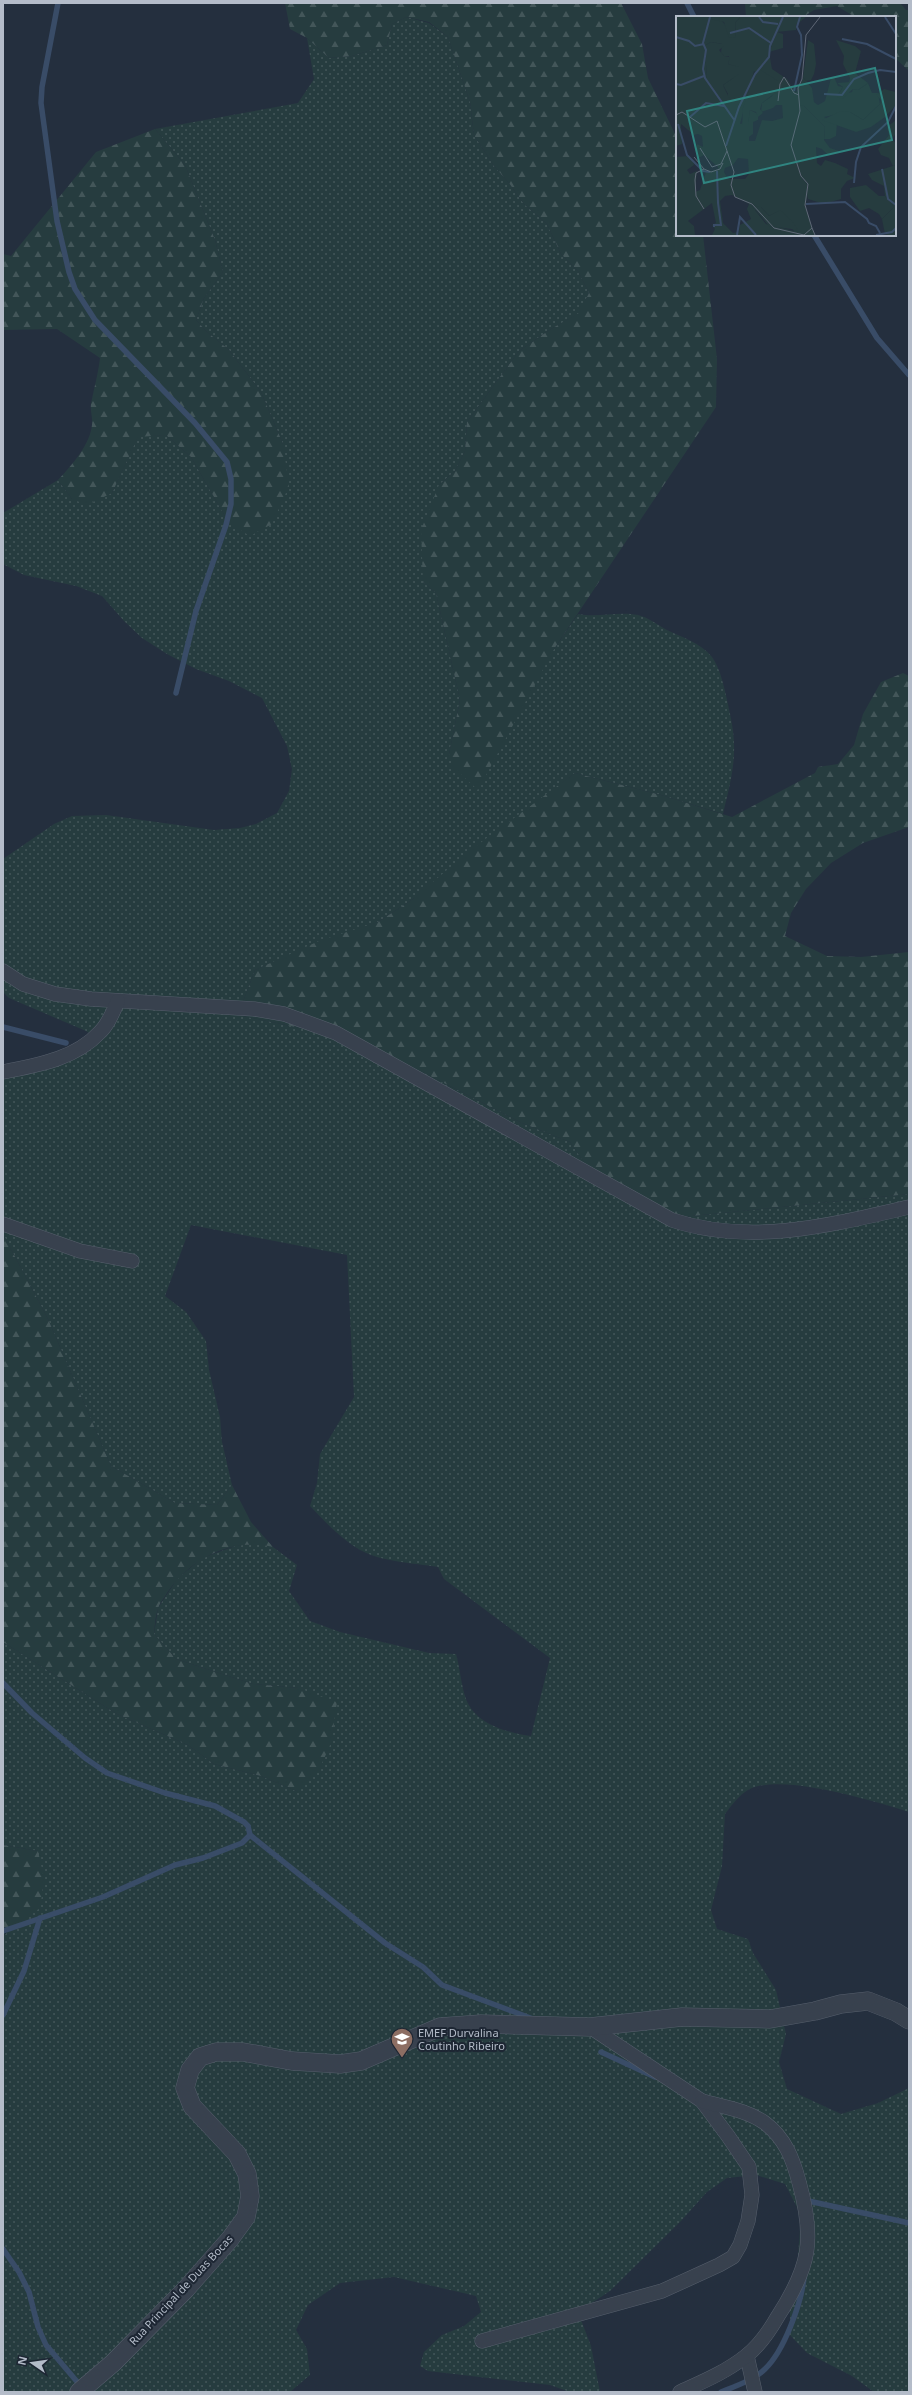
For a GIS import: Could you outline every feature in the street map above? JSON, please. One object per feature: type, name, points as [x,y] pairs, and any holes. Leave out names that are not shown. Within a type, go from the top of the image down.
[{"type":"street","points":[[3,971],[23,984],[55,994],[118,1001],[254,1009],[284,1014],[310,1022],[336,1033],[672,1220],[697,1229],[770,1232],[828,1226],[909,1207]]},
{"type":"street","points":[[3,1072],[34,1066],[82,1049],[100,1032],[118,1001]]},
{"type":"street","points":[[3,1224],[80,1251],[132,1261]]},
{"type":"street","name":"Rua Principal de Duas Bocas","points":[[79,2392],[112,2363],[186,2289],[230,2239],[246,2217],[250,2196],[247,2174],[236,2154],[192,2106],[185,2088],[190,2070],[200,2056],[216,2052],[243,2052],[292,2061],[340,2064],[361,2061],[440,2027],[481,2024],[590,2027],[682,2017],[770,2019],[815,2011],[841,2004],[868,2001],[896,2012],[909,2020]]},
{"type":"street","points":[[590,2027],[702,2101],[751,2114],[766,2124],[781,2140],[793,2158],[808,2222],[808,2243],[801,2279],[772,2326],[747,2356],[715,2376],[680,2392]]},
{"type":"street","points":[[482,2341],[662,2291],[733,2257],[740,2245],[748,2221],[752,2195],[749,2167],[702,2101]]},
{"type":"street","points":[[747,2356],[755,2392]]},
{"type":"green space","points":[[285,3],[621,3],[642,44],[648,78],[676,136],[676,236],[703,236],[717,359],[716,407],[554,649],[478,790],[453,767],[449,754],[460,700],[436,593],[423,582],[421,530],[439,485],[455,471],[465,451],[467,422],[519,351],[551,329],[579,313],[589,293],[578,271],[561,254],[547,224],[524,204],[509,183],[494,166],[474,135],[470,102],[448,37],[429,22],[406,17],[392,24],[387,45],[352,56],[329,58],[307,38],[290,29]]},
{"type":"green space","points":[[745,3],[900,3],[906,10],[909,10],[909,71],[896,59],[896,16],[853,16],[837,6],[814,10],[805,16],[746,16]]},
{"type":"green space","points":[[406,17],[429,23],[448,37],[470,102],[474,135],[494,166],[509,183],[524,204],[547,224],[561,254],[578,271],[589,293],[580,313],[551,329],[519,351],[467,422],[465,451],[455,471],[439,485],[423,582],[436,593],[460,700],[449,754],[554,649],[578,614],[638,615],[702,647],[712,657],[717,666],[732,722],[734,754],[729,789],[723,814],[661,795],[575,773],[413,899],[378,922],[299,951],[255,970],[238,1015],[333,1035],[401,1061],[522,1123],[570,1142],[593,1175],[682,1217],[909,1194],[909,1812],[851,1795],[803,1786],[781,1784],[762,1785],[748,1790],[738,1798],[725,1814],[722,1866],[711,1910],[717,1929],[748,1939],[753,1953],[776,1990],[786,2034],[779,2062],[787,2089],[841,2114],[878,2103],[909,2088],[909,2392],[874,2392],[852,2376],[807,2353],[790,2335],[790,2310],[796,2284],[801,2215],[785,2184],[756,2175],[727,2178],[707,2192],[681,2221],[610,2291],[578,2312],[591,2346],[600,2392],[570,2392],[550,2385],[428,2371],[420,2366],[424,2352],[442,2335],[464,2326],[481,2312],[476,2296],[394,2277],[340,2283],[308,2305],[296,2330],[307,2349],[310,2375],[290,2392],[3,2392],[3,1935],[6,1934],[38,1851],[3,1845],[3,1642],[117,1714],[188,1745],[214,1764],[261,1776],[296,1791],[298,1688],[253,1684],[176,1659],[154,1634],[158,1608],[177,1579],[202,1558],[235,1546],[256,1543],[273,1547],[297,1565],[289,1591],[310,1621],[340,1632],[429,1653],[456,1654],[464,1694],[470,1708],[484,1721],[503,1730],[531,1736],[550,1658],[444,1579],[438,1567],[388,1560],[360,1550],[339,1535],[310,1506],[317,1483],[320,1454],[354,1397],[347,1255],[191,1225],[165,1296],[186,1312],[206,1341],[209,1370],[220,1417],[222,1442],[232,1485],[217,1505],[175,1503],[111,1466],[48,1319],[3,1234],[3,1069],[28,1063],[97,1039],[86,1031],[9,998],[3,992],[3,859],[54,824],[72,816],[106,815],[214,830],[240,828],[256,824],[277,813],[289,791],[292,769],[287,746],[262,698],[229,681],[196,669],[167,654],[142,638],[124,621],[102,596],[76,586],[24,575],[3,564],[3,513],[58,480],[72,499],[112,493],[138,436],[166,435],[191,457],[229,523],[283,444],[261,392],[229,350],[206,331],[196,320],[204,298],[223,272],[215,240],[185,165],[155,129],[298,103],[314,79],[307,38],[329,58],[352,56],[387,45],[392,24]]},
{"type":"green space","points":[[155,129],[185,165],[215,240],[223,272],[204,298],[196,320],[206,331],[229,350],[261,392],[283,444],[289,486],[272,524],[250,536],[229,523],[191,457],[166,435],[138,437],[112,493],[87,505],[72,499],[58,480],[79,455],[88,440],[92,422],[91,404],[100,358],[57,329],[3,330],[3,254],[11,256],[96,152]]},
{"type":"green space","points":[[903,673],[909,676],[909,827],[863,843],[831,863],[806,889],[791,913],[785,936],[827,956],[861,957],[909,952],[909,1194],[682,1217],[593,1175],[570,1142],[522,1123],[401,1061],[333,1035],[238,1015],[255,970],[319,941],[378,922],[413,899],[468,852],[575,773],[661,795],[732,817],[815,773],[818,767],[838,764],[854,745],[863,714],[881,682]]},
{"type":"green space","points":[[3,1234],[48,1319],[111,1466],[175,1503],[217,1505],[232,1485],[251,1522],[273,1547],[242,1545],[228,1548],[200,1561],[176,1581],[167,1593],[156,1615],[154,1634],[176,1659],[253,1684],[298,1688],[337,1702],[331,1743],[318,1772],[296,1791],[261,1776],[214,1764],[188,1745],[117,1714],[3,1642]]},
{"type":"green space","points":[[3,1845],[38,1851],[44,1879],[40,1908],[3,1935]]},
{"type":"waterway","points":[[58,3],[42,87],[41,103],[57,221],[69,272],[75,289],[95,320],[195,423],[227,462],[231,479],[231,504],[226,525],[196,611],[176,693]]},
{"type":"waterway","points":[[687,3],[694,16]]},
{"type":"waterway","points":[[815,236],[877,338],[909,375]]},
{"type":"waterway","points":[[3,1027],[66,1043]]},
{"type":"waterway","points":[[3,1683],[32,1713],[85,1758],[107,1773],[165,1793],[215,1806],[244,1822],[248,1826],[250,1835],[385,1943],[423,1967],[442,1985],[533,2019]]},
{"type":"waterway","points":[[3,1931],[103,1897],[175,1865],[203,1858],[242,1843],[250,1835]]},
{"type":"waterway","points":[[3,2015],[24,1971],[40,1918]]},
{"type":"waterway","points":[[601,2052],[655,2077]]},
{"type":"waterway","points":[[804,2200],[909,2223]]},
{"type":"waterway","points":[[3,2249],[19,2272],[29,2292],[38,2327],[46,2345],[79,2384]]},
{"type":"waterway","points":[[721,2392],[761,2373],[772,2361],[785,2339],[799,2301],[804,2278]]},
{"type":"place","name":"EMEF Durvalina Coutinho Ribeiro","points":[[402,2058]]}]
